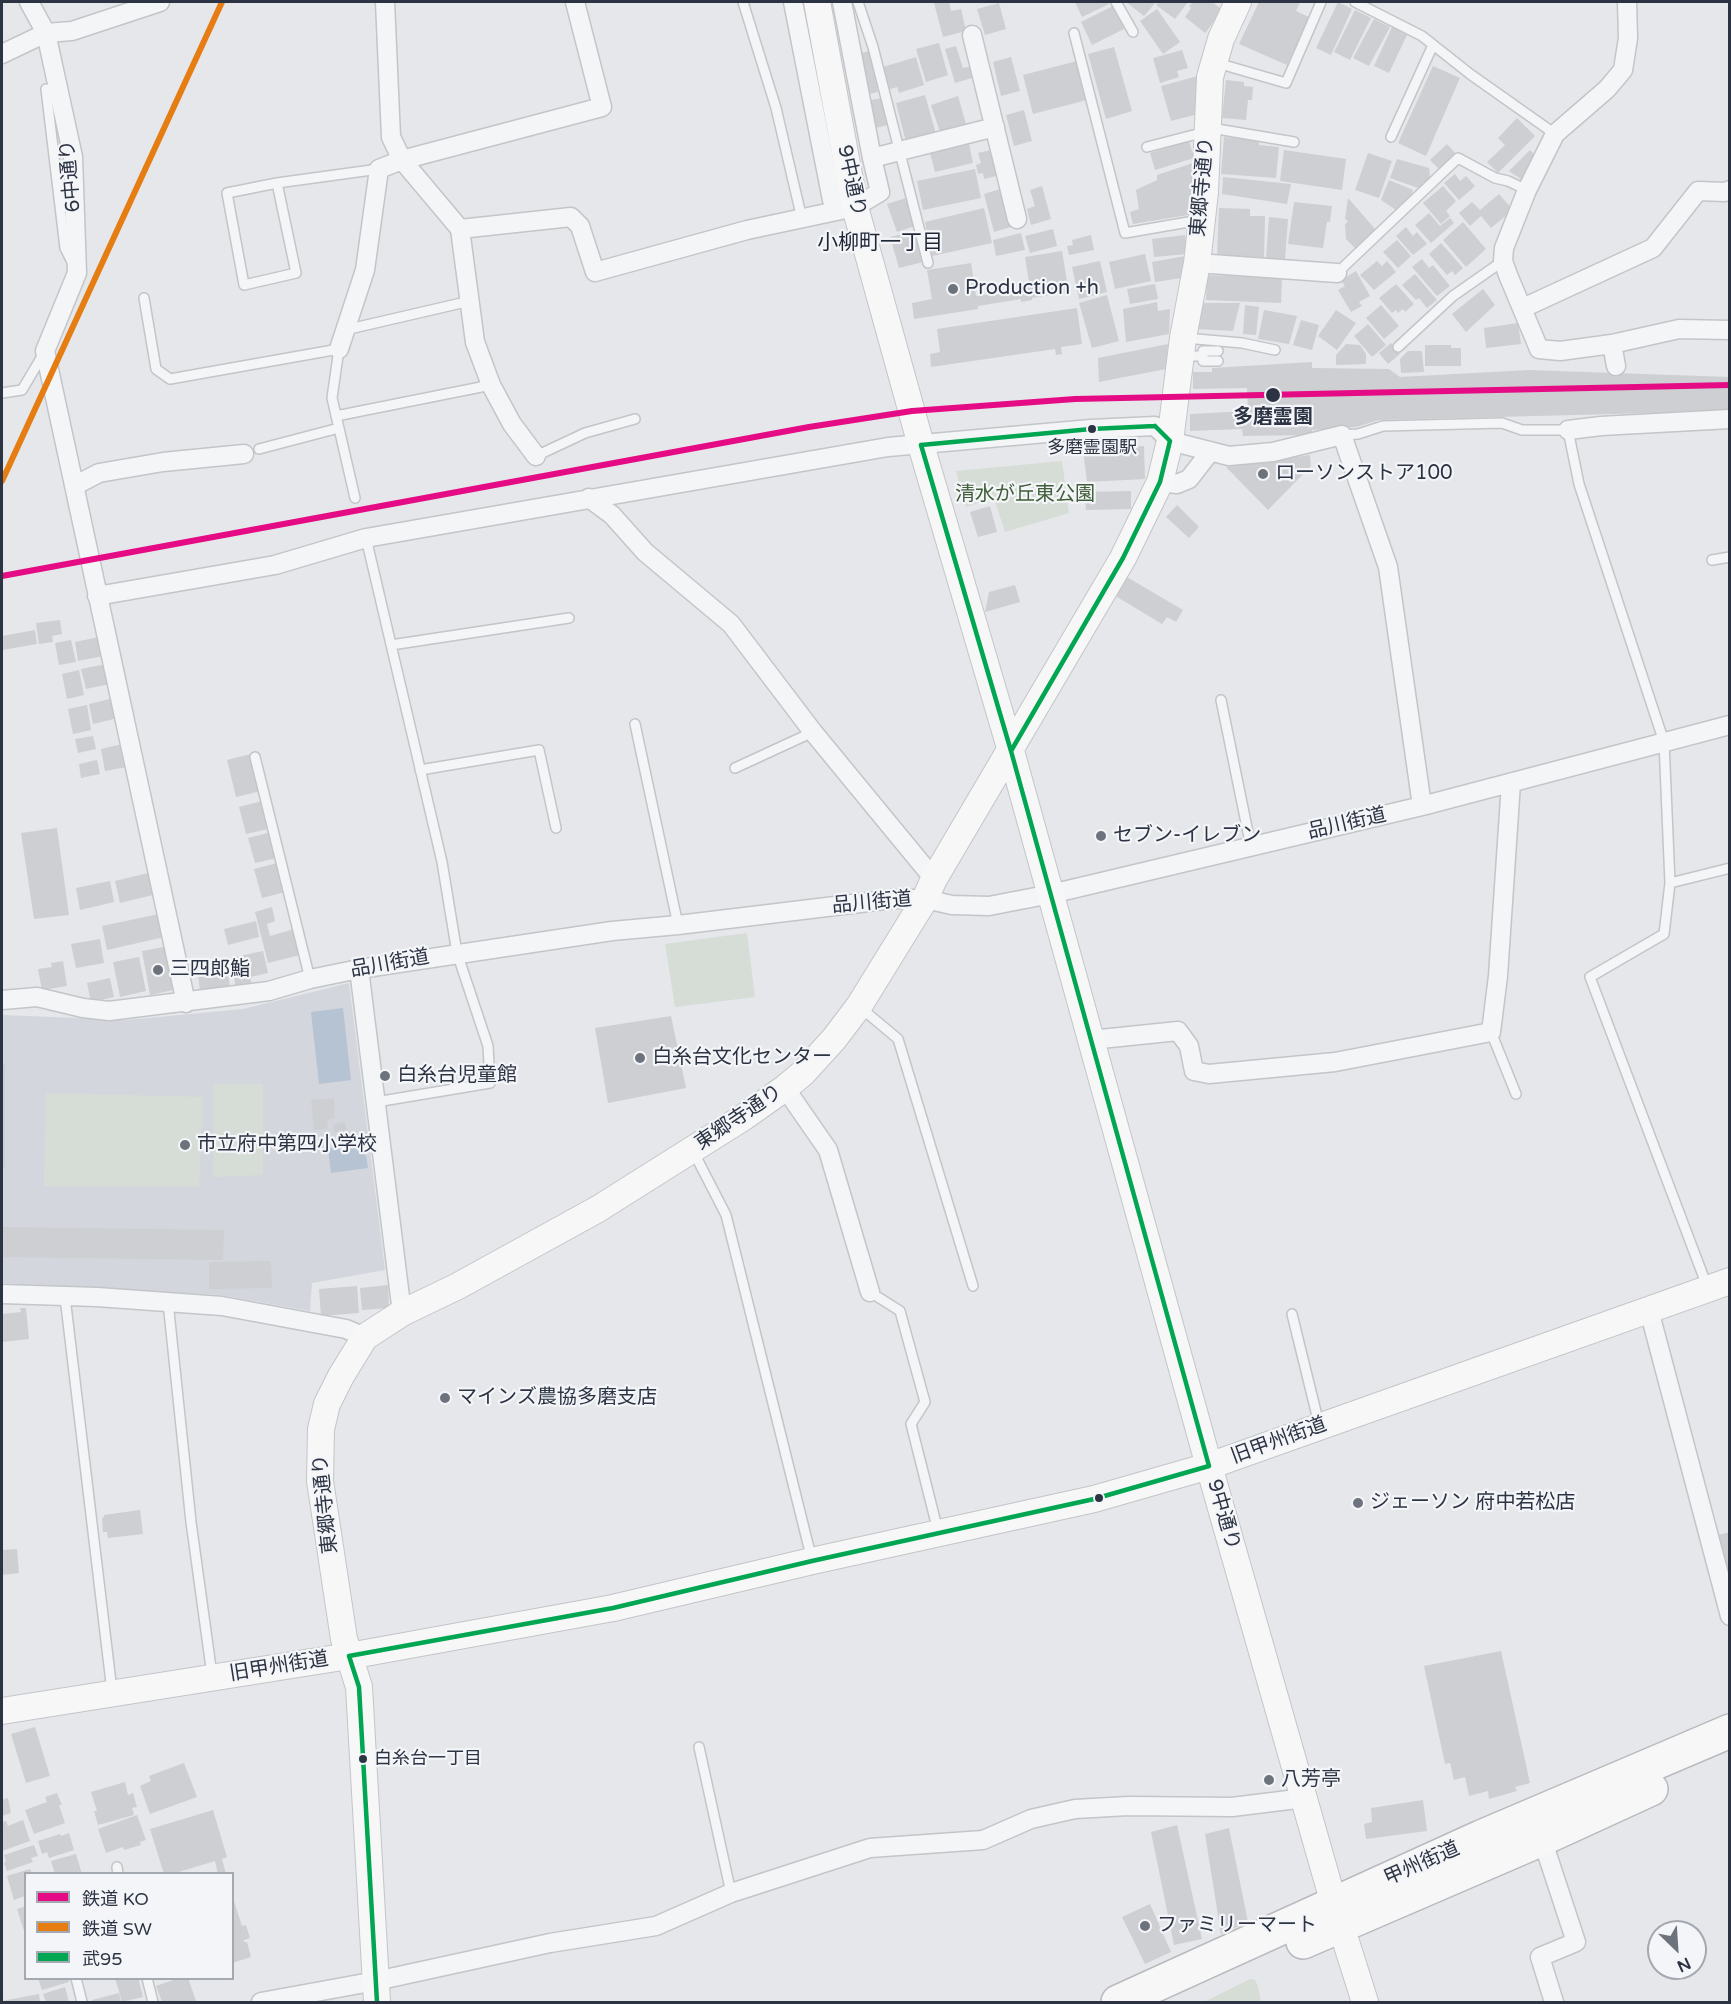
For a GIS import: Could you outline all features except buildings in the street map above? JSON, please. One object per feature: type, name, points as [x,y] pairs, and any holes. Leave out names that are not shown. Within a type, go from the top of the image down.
[{"type":"highway","name":"甲州街道","points":[[1161,2002],[1338,1915],[1481,1837],[1730,1731]]},
{"type":"highway","name":"甲州街道","points":[[1118,2002],[1338,1915],[1542,1839],[1730,1753]]},
{"type":"street","name":"6中通り","points":[[29,2],[45,33],[73,157],[77,273],[45,351]]},
{"type":"street","points":[[2,54],[45,33],[72,31],[160,2]]},
{"type":"street","points":[[385,2],[390,137],[402,160],[460,229],[475,342],[491,385],[512,424],[536,456]]},
{"type":"street","points":[[339,350],[365,270],[379,169],[402,160],[602,107],[575,2]]},
{"type":"street","points":[[793,2],[832,200],[855,207]]},
{"type":"street","name":"9中通り","points":[[817,2],[855,207],[921,445],[1011,751],[1209,1466],[1365,2002]]},
{"type":"street","points":[[460,229],[571,217],[580,226],[595,272],[747,230],[855,207],[879,192],[842,2]]},
{"type":"street","name":"東郷寺通り","points":[[376,1992],[359,1687],[344,1639],[320,1481],[321,1429],[332,1395],[364,1337],[402,1313],[458,1286],[598,1209],[785,1088],[803,1073],[834,1039],[859,1006],[1123,558],[1160,482],[1186,356],[1204,192],[1210,77],[1221,39],[1238,2]]},
{"type":"street","points":[[1627,2],[1628,38],[1623,70],[1607,89],[1555,134],[1527,190],[1504,248],[1503,261],[1539,350],[1560,351],[1612,344],[1679,329],[1730,330]]},
{"type":"street","points":[[972,34],[1017,219]]},
{"type":"street","points":[[872,158],[995,127]]},
{"type":"street","points":[[1523,308],[1653,248],[1698,191],[1725,192],[1730,190]]},
{"type":"street","points":[[1197,263],[1337,273]]},
{"type":"street","points":[[1612,344],[1616,366]]},
{"type":"street","points":[[45,351],[186,1003]]},
{"type":"street","points":[[1568,430],[1730,419]]},
{"type":"street","points":[[97,596],[275,565],[366,538],[888,447],[1091,429],[1155,426],[1172,429],[1210,452],[1229,456],[1273,452],[1342,435],[1388,567],[1422,806]]},
{"type":"street","points":[[74,486],[99,473],[252,451]]},
{"type":"street","points":[[1160,482],[1177,484],[1189,479],[1210,452]]},
{"type":"street","points":[[589,498],[612,515],[645,552],[731,624],[930,889]]},
{"type":"street","name":"品川街道","points":[[2,1000],[37,997],[83,1008],[109,1011],[186,1003],[269,992],[310,979],[458,952],[524,945],[612,931],[893,899],[930,889],[952,905],[989,906],[1051,894],[1422,806],[1730,725]]},
{"type":"street","points":[[1091,1040],[1178,1031],[1189,1046],[1194,1071],[1209,1074],[1335,1062],[1491,1032],[1498,976],[1511,783]]},
{"type":"street","points":[[359,969],[402,1313]]},
{"type":"street","points":[[785,1088],[828,1150],[870,1292]]},
{"type":"street","name":"旧甲州街道","points":[[2,1711],[349,1656],[613,1608],[812,1561],[1094,1499],[1209,1466],[1719,1284]]},
{"type":"street","points":[[2,1294],[222,1306],[346,1329],[364,1337]]},
{"type":"street","points":[[1649,1310],[1730,1616]]},
{"type":"street","points":[[261,2002],[376,1992],[550,1943],[656,1926],[731,1893],[870,1848],[983,1840],[1032,1819],[1075,1809],[1128,1806],[1232,1807],[1305,1798]]},
{"type":"street","points":[[1542,1839],[1576,1942],[1540,1957],[1554,2002]]},
{"type":"lane","points":[[742,2],[776,108],[802,220]]},
{"type":"lane","points":[[858,2],[873,47],[901,151],[928,263]]},
{"type":"lane","points":[[1116,2],[1133,32]]},
{"type":"lane","points":[[1215,62],[1286,83],[1321,2]]},
{"type":"lane","points":[[1355,2],[1422,36],[1470,74],[1555,134]]},
{"type":"lane","points":[[1074,33],[1125,233],[1201,220]]},
{"type":"lane","points":[[1392,137],[1433,45]]},
{"type":"lane","points":[[46,89],[65,248],[77,273]]},
{"type":"lane","points":[[1147,147],[1208,130],[1294,142]]},
{"type":"lane","points":[[1337,273],[1458,158],[1495,178],[1527,190]]},
{"type":"lane","points":[[277,183],[296,273],[244,285],[226,193],[277,183],[379,169]]},
{"type":"lane","points":[[1398,347],[1453,296],[1503,261]]},
{"type":"lane","points":[[144,298],[156,369],[170,379],[339,350],[332,398],[356,498]]},
{"type":"lane","points":[[345,330],[470,301]]},
{"type":"lane","points":[[1186,356],[1242,343],[1275,350]]},
{"type":"lane","points":[[2,393],[22,390],[45,351]]},
{"type":"lane","points":[[1186,356],[1203,351],[1218,356]]},
{"type":"lane","points":[[336,416],[491,385]]},
{"type":"lane","points":[[536,456],[585,433],[635,420]]},
{"type":"lane","points":[[1342,435],[1358,434],[1383,426],[1502,423],[1522,430],[1568,430],[1579,484],[1664,742],[1670,883],[1664,934],[1590,978],[1719,1284]]},
{"type":"lane","points":[[252,451],[339,428]]},
{"type":"lane","points":[[366,538],[442,862],[458,952],[488,1046],[490,1083],[376,1102]]},
{"type":"lane","points":[[1712,560],[1730,557]]},
{"type":"lane","points":[[391,645],[569,618]]},
{"type":"lane","points":[[1221,700],[1251,847]]},
{"type":"lane","points":[[635,724],[678,925]]},
{"type":"lane","points":[[735,768],[813,732]]},
{"type":"lane","points":[[420,770],[538,750],[556,828]]},
{"type":"lane","points":[[255,757],[310,979]]},
{"type":"lane","points":[[1670,883],[1730,868]]},
{"type":"lane","points":[[859,1006],[898,1039],[973,1286]]},
{"type":"lane","points":[[1491,1032],[1516,1094]]},
{"type":"lane","points":[[692,1149],[726,1215],[812,1561]]},
{"type":"lane","points":[[870,1292],[900,1311],[924,1401],[911,1424],[939,1533]]},
{"type":"lane","points":[[65,1297],[113,1693]]},
{"type":"lane","points":[[168,1302],[191,1522],[212,1677]]},
{"type":"lane","points":[[1292,1314],[1320,1426]]},
{"type":"lane","points":[[699,1746],[731,1893]]},
{"type":"lane","points":[[76,1980],[82,2002]]},
{"type":"lane","points":[[148,1980],[153,2002]]},
{"type":"shaded area","name":"市立府中第四小学校","points":[[349,983],[385,1270],[312,1283],[310,1311],[221,1295],[2,1283],[2,1015],[127,1020],[243,1009]]},
{"type":"green space","name":"清水が丘東公園","points":[[1062,461],[1069,513],[1005,532],[994,498],[966,507],[956,471]]},
{"type":"green space","points":[[747,933],[755,997],[675,1007],[665,944]]},
{"type":"green space","points":[[214,1084],[263,1084],[263,1175],[213,1177]]},
{"type":"green space","points":[[46,1093],[203,1097],[199,1187],[44,1186]]},
{"type":"green space","points":[[1250,1979],[1255,1980],[1258,1986],[1261,2002],[1204,2002]]},
{"type":"water","points":[[343,1008],[351,1080],[319,1084],[311,1012]]},
{"type":"water","points":[[364,1143],[368,1168],[331,1173],[328,1148]]},
{"type":"rail line","name":"SW","points":[[2,481],[222,2]]},
{"type":"rail line","name":"KO","points":[[2,576],[809,427],[912,411],[1075,399],[1730,385]]},
{"type":"transit line","name":"武95","points":[[1155,426],[1170,441],[1160,482],[1123,558],[1011,751],[921,445],[1091,429],[1155,426]]},
{"type":"transit line","name":"武95","points":[[377,2002],[359,1687],[349,1656],[613,1608],[812,1561],[1094,1499],[1209,1466],[1011,751]]},
{"type":"place","name":"Production +h","points":[[953,289]]},
{"type":"place","name":"多磨霊園","points":[[1273,395]]},
{"type":"place","name":"多磨霊園駅","points":[[1092,429]]},
{"type":"place","name":"ローソンストア100","points":[[1263,474]]},
{"type":"place","name":"セブン-イレブン","points":[[1101,836]]},
{"type":"place","name":"三四郎鮨","points":[[158,970]]},
{"type":"place","name":"白糸台文化センター","points":[[640,1058]]},
{"type":"place","name":"白糸台児童館","points":[[385,1076]]},
{"type":"place","name":"市立府中第四小学校","points":[[185,1145]]},
{"type":"place","name":"マインズ農協多磨支店","points":[[445,1398]]},
{"type":"place","name":"ジェーソン 府中若松店","points":[[1358,1503]]},
{"type":"place","name":"白糸台一丁目","points":[[363,1759]]},
{"type":"place","name":"八芳亭","points":[[1269,1780]]},
{"type":"place","name":"ファミリーマート","points":[[1145,1926]]},
{"type":"district","name":"小柳町一丁目","points":[[880,243]]}]
